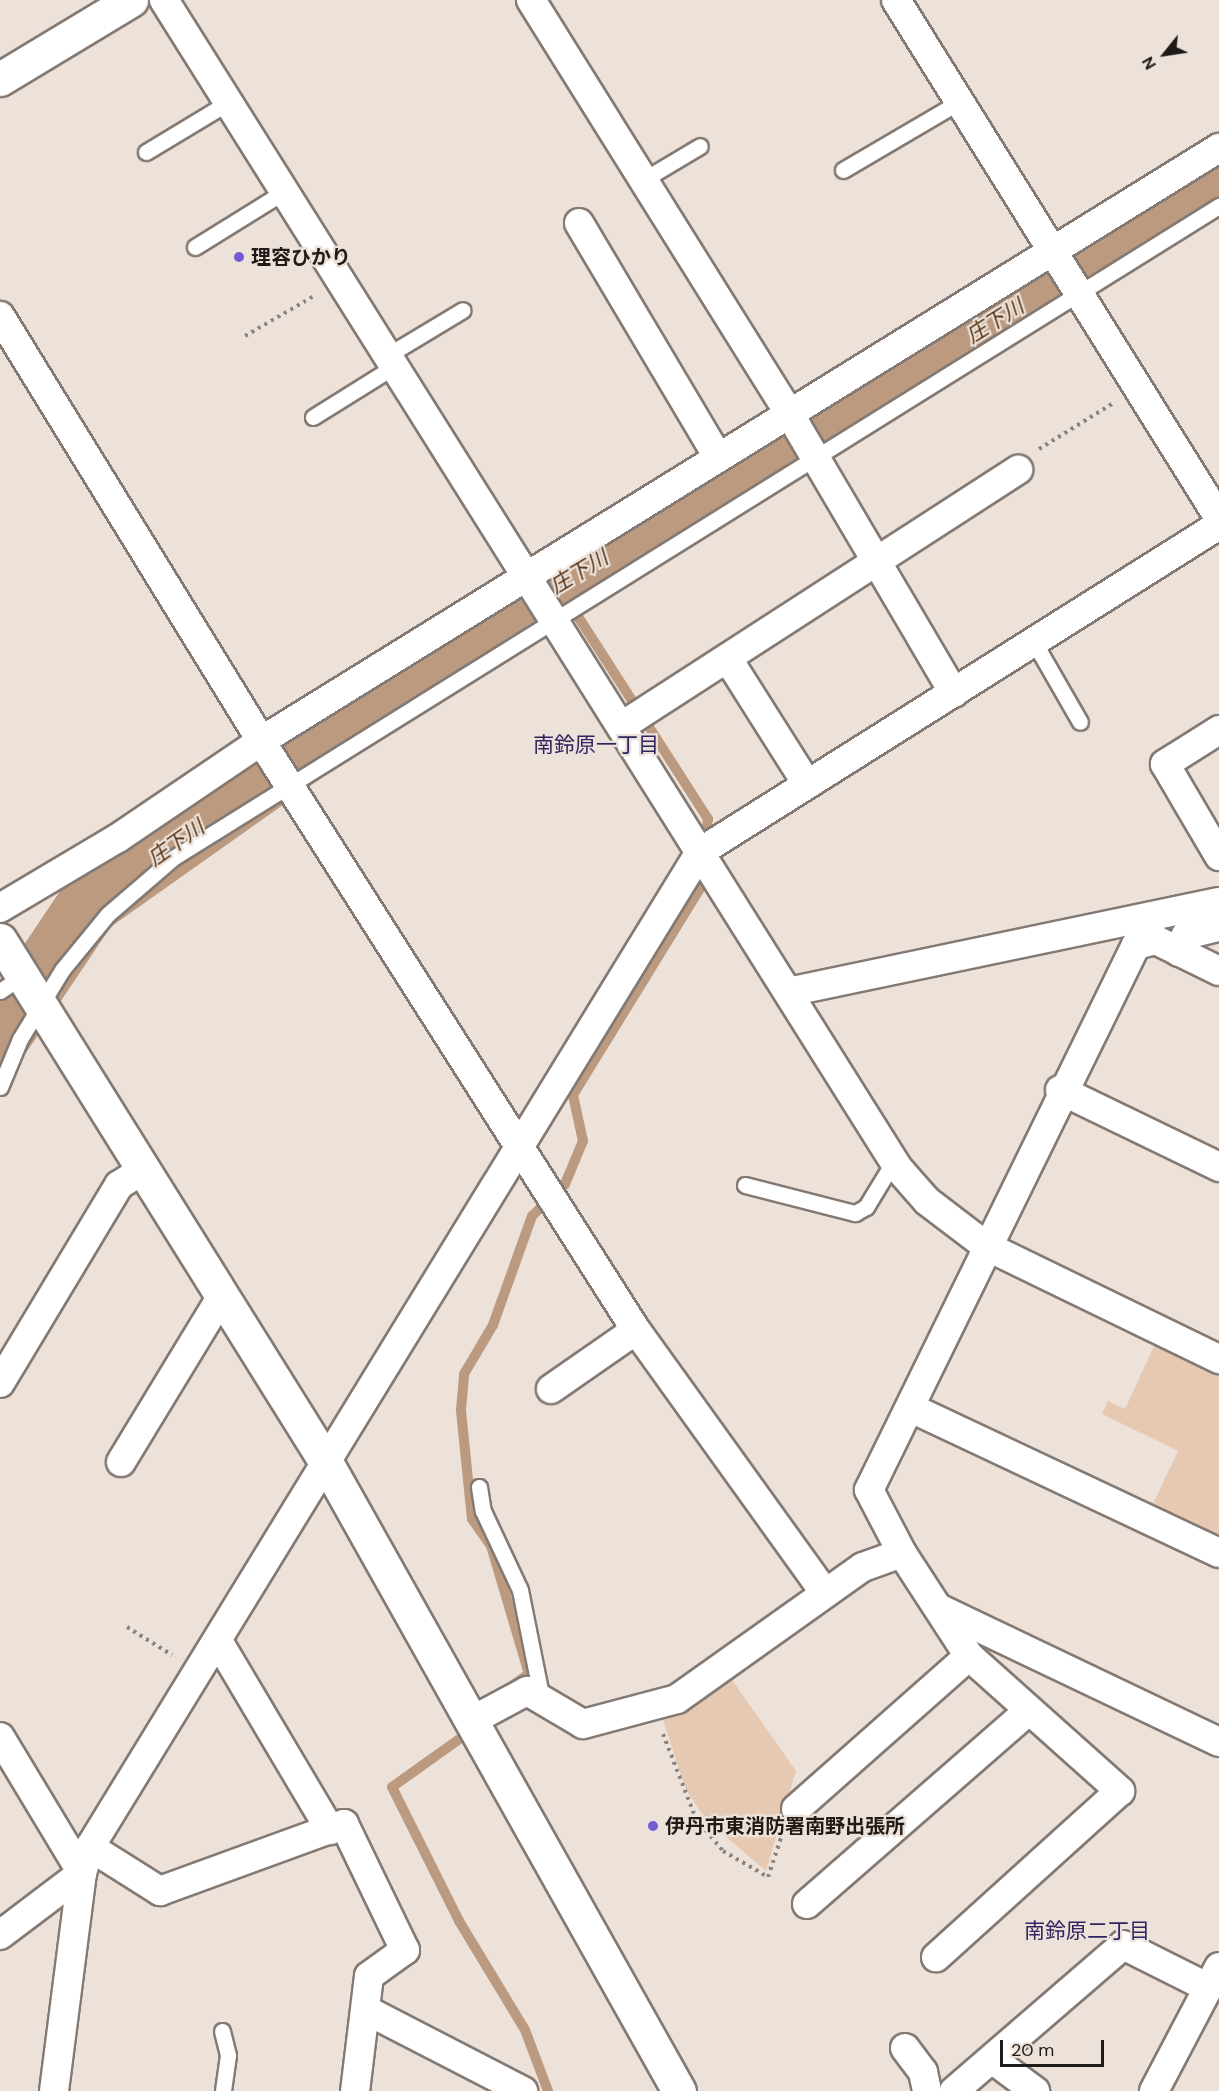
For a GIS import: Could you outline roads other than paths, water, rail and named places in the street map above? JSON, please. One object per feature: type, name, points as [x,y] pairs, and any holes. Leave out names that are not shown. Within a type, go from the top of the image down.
[{"type":"street","points":[[0,79],[131,0]]},
{"type":"street","points":[[164,0],[894,1161],[927,1200],[986,1246],[1219,1359]]},
{"type":"street","points":[[531,0],[792,418],[954,693]]},
{"type":"street","points":[[896,0],[1219,518]]},
{"type":"street","points":[[0,908],[118,838],[261,741],[531,582],[718,457],[792,418],[1055,256],[1219,148]]},
{"type":"street","points":[[579,223],[718,457]]},
{"type":"street","points":[[0,316],[261,741],[636,1330],[825,1593]]},
{"type":"street","points":[[622,726],[878,564],[1018,470]]},
{"type":"street","points":[[0,1935],[86,1860],[518,1146],[700,852],[1219,525]]},
{"type":"street","points":[[728,659],[807,784]]},
{"type":"street","points":[[1219,730],[1165,764],[1219,856]]},
{"type":"street","points":[[788,992],[1219,902]]},
{"type":"street","points":[[1179,952],[1186,935],[1219,927]]},
{"type":"street","points":[[0,940],[25,990],[143,1170],[327,1464],[679,2091]]},
{"type":"street","points":[[936,1957],[1120,1791],[1026,1713],[969,1656],[902,1553],[869,1490],[1060,1090],[1136,945],[1156,940],[1219,971]]},
{"type":"street","points":[[1060,1090],[1219,1167]]},
{"type":"street","points":[[0,1383],[119,1185],[143,1170]]},
{"type":"street","points":[[121,1450],[222,1296]]},
{"type":"street","points":[[551,1389],[636,1330]]},
{"type":"street","points":[[910,1408],[1219,1553]]},
{"type":"street","points":[[471,1721],[527,1691],[583,1724],[677,1699],[863,1566],[902,1553]]},
{"type":"street","points":[[936,1607],[1219,1742]]},
{"type":"street","points":[[218,1641],[330,1830]]},
{"type":"street","points":[[796,1809],[969,1656]]},
{"type":"street","points":[[807,1904],[1026,1713]]},
{"type":"street","points":[[0,1737],[86,1860],[160,1891],[344,1824],[405,1950],[369,1976],[355,2091]]},
{"type":"street","points":[[54,2091],[86,1860]]},
{"type":"street","points":[[954,2091],[1123,1945],[1214,1977],[1154,2091]]},
{"type":"street","points":[[366,2010],[522,2091]]},
{"type":"street","points":[[905,2048],[923,2072],[927,2091]]},
{"type":"street","points":[[992,2059],[1035,2091]]},
{"type":"lane","points":[[146,152],[229,102]]},
{"type":"lane","points":[[843,170],[959,102]]},
{"type":"lane","points":[[644,180],[700,146]]},
{"type":"lane","points":[[195,247],[285,191]]},
{"type":"lane","points":[[0,1087],[25,990],[86,940],[140,885],[173,858],[1076,290],[1219,206]]},
{"type":"lane","points":[[313,417],[463,310]]},
{"type":"lane","points":[[1034,642],[1080,722]]},
{"type":"lane","points":[[745,1185],[855,1213],[866,1207],[894,1161]]},
{"type":"lane","points":[[479,1486],[483,1510],[520,1590],[542,1700]]},
{"type":"lane","points":[[222,2031],[228,2055],[223,2091]]},
{"type":"waterway","name":"庄下川","points":[[0,1036],[88,905],[447,651],[859,406],[1219,179]]},
{"type":"waterway","points":[[560,584],[569,601]]},
{"type":"waterway","points":[[579,618],[708,819],[704,845]]},
{"type":"waterway","points":[[513,1685],[529,1674],[491,1546],[472,1519],[461,1410],[464,1374],[493,1325],[532,1216],[565,1184],[583,1141],[573,1095],[699,890],[702,867]]},
{"type":"waterway","points":[[458,1740],[392,1787],[459,1921],[525,2030],[548,2091]]},
{"type":"place","name":"理容ひかり","points":[[239,257]]},
{"type":"place","name":"伊丹市東消防署南野出張所","points":[[653,1826]]},
{"type":"district","name":"南鈴原一丁目","points":[[596,745]]},
{"type":"district","name":"南鈴原二丁目","points":[[1087,1931]]}]
